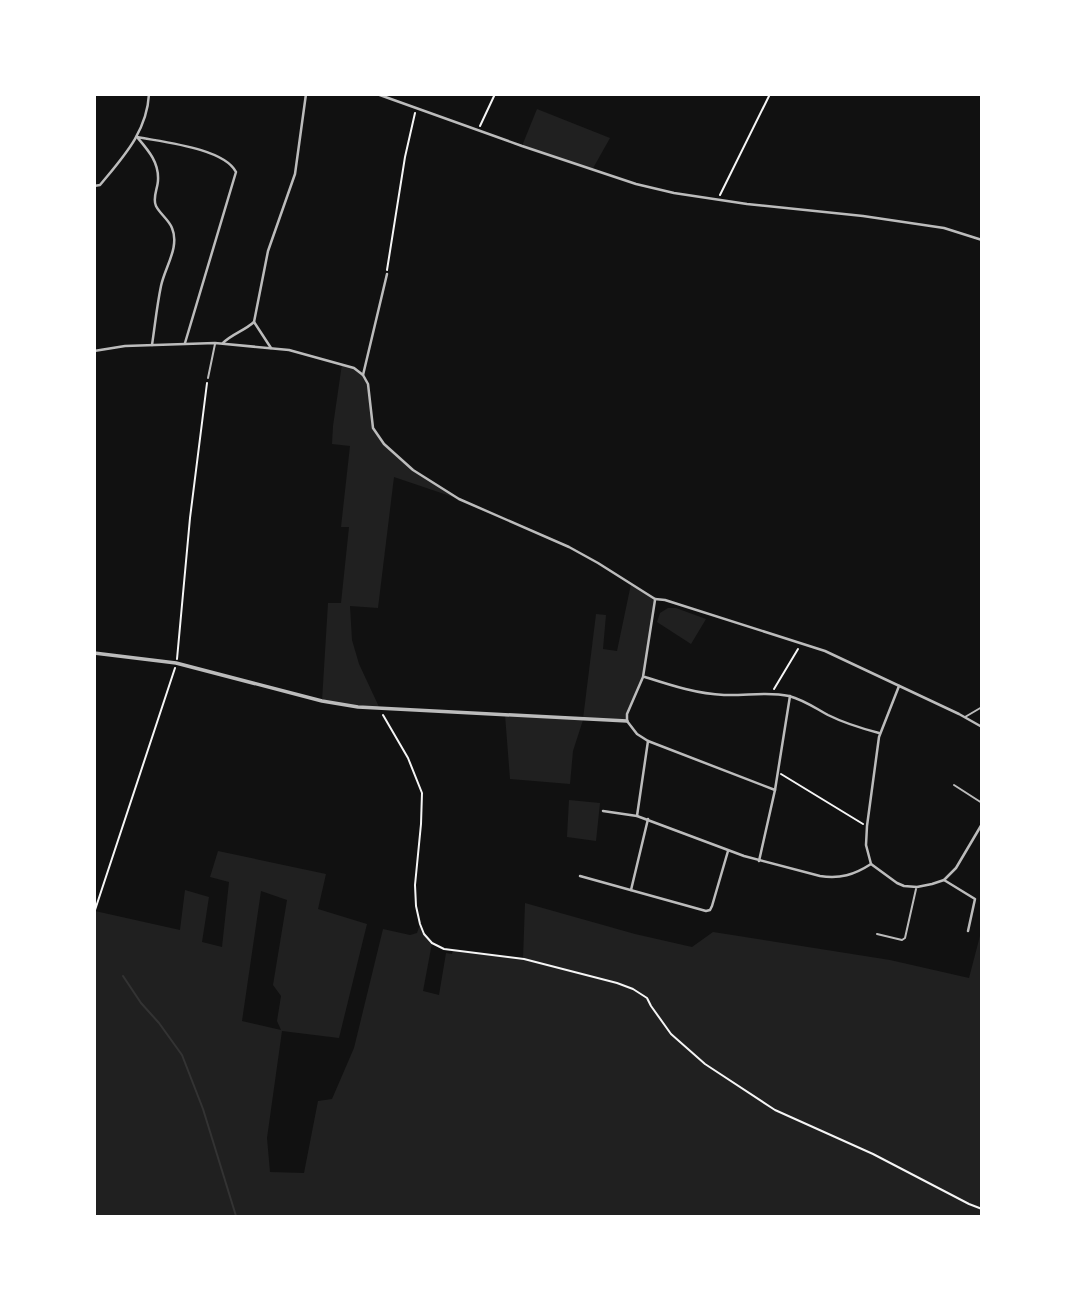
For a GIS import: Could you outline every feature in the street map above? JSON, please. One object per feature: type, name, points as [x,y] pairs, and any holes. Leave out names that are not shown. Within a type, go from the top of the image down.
[{"type":"street","points":[[94,186],[100,185],[137,137],[148,110],[149,94]]},
{"type":"street","points":[[223,343],[228,337],[247,329],[254,322],[268,251],[295,174],[306,94]]},
{"type":"street","points":[[377,94],[636,184],[718,200],[944,228],[982,240]]},
{"type":"street","points":[[137,137],[205,150],[233,166],[236,172],[185,343]]},
{"type":"street","points":[[137,137],[153,157],[157,167],[156,207],[172,228],[175,241],[162,284],[152,345]]},
{"type":"street","points":[[363,375],[387,274]]},
{"type":"street","points":[[254,322],[271,348]]},
{"type":"street","points":[[94,352],[125,346],[223,343],[295,351],[354,368],[363,375],[368,384],[373,428],[384,444],[413,470],[459,499],[569,547],[654,600],[665,600],[825,651],[980,726]]},
{"type":"street","points":[[654,600],[643,677],[627,714],[627,721],[637,734],[648,741],[775,790]]},
{"type":"street","points":[[94,653],[176,663],[358,708],[627,721]]},
{"type":"street","points":[[643,677],[712,694],[772,693],[790,696],[806,701],[852,726],[879,733]]},
{"type":"street","points":[[899,686],[879,733],[867,825],[866,845],[871,864],[897,883],[917,887],[944,880],[956,868],[982,824]]},
{"type":"street","points":[[759,861],[775,790],[790,696]]},
{"type":"street","points":[[637,816],[648,741]]},
{"type":"street","points":[[603,811],[648,819],[759,861],[814,874],[846,876],[871,864]]},
{"type":"street","points":[[631,890],[648,819]]},
{"type":"street","points":[[580,876],[710,910],[728,850]]},
{"type":"street","points":[[944,880],[975,898],[968,931]]},
{"type":"lane","points":[[208,378],[215,343]]},
{"type":"lane","points":[[965,717],[982,707]]},
{"type":"lane","points":[[954,785],[982,803]]},
{"type":"lane","points":[[877,934],[902,940],[905,938],[917,887]]},
{"type":"path","points":[[478,130],[495,94]]},
{"type":"path","points":[[718,200],[769,94]]},
{"type":"path","points":[[387,274],[405,157],[416,109]]},
{"type":"path","points":[[94,914],[176,663],[190,518],[208,378]]},
{"type":"path","points":[[772,693],[802,643]]},
{"type":"path","points":[[380,709],[408,758],[422,793],[415,885],[416,906],[419,924],[432,943],[444,949],[524,959],[633,989],[647,998],[671,1034],[705,1064],[775,1110],[873,1154],[982,1209]]},
{"type":"path","points":[[778,772],[860,824],[867,825]]},
{"type":"shaded area","points":[[537,109],[610,138],[592,170],[522,146]]},
{"type":"shaded area","points":[[342,364],[358,372],[366,382],[374,431],[381,441],[412,469],[459,499],[394,477],[378,608],[350,606],[352,640],[359,664],[380,709],[322,701],[328,603],[341,603],[349,527],[341,527],[350,446],[332,444]]},
{"type":"shaded area","points":[[631,584],[655,599],[643,677],[627,714],[627,721],[583,720],[573,751],[570,784],[510,779],[505,715],[583,719],[596,614],[606,615],[603,649],[617,651]]},
{"type":"shaded area","points":[[668,608],[676,608],[706,619],[691,644],[657,622],[660,613]]},
{"type":"shaded area","points":[[569,800],[600,803],[596,841],[567,837]]},
{"type":"shaded area","points":[[218,851],[326,874],[318,909],[367,924],[339,1038],[282,1031],[267,1138],[270,1172],[304,1173],[318,1101],[332,1099],[354,1048],[383,929],[410,935],[417,933],[420,924],[432,943],[423,991],[439,995],[446,953],[452,954],[453,950],[523,959],[525,903],[692,947],[713,932],[890,960],[969,978],[981,932],[981,1216],[95,1216],[95,911],[180,930],[185,890],[209,897],[202,942],[222,947],[229,882],[210,877]],"holes":[[[261,891],[287,900],[273,985],[281,996],[277,1021],[281,1030],[242,1021]]]},
{"type":"waterway","points":[[123,976],[182,1055],[203,1109],[236,1216]]}]
